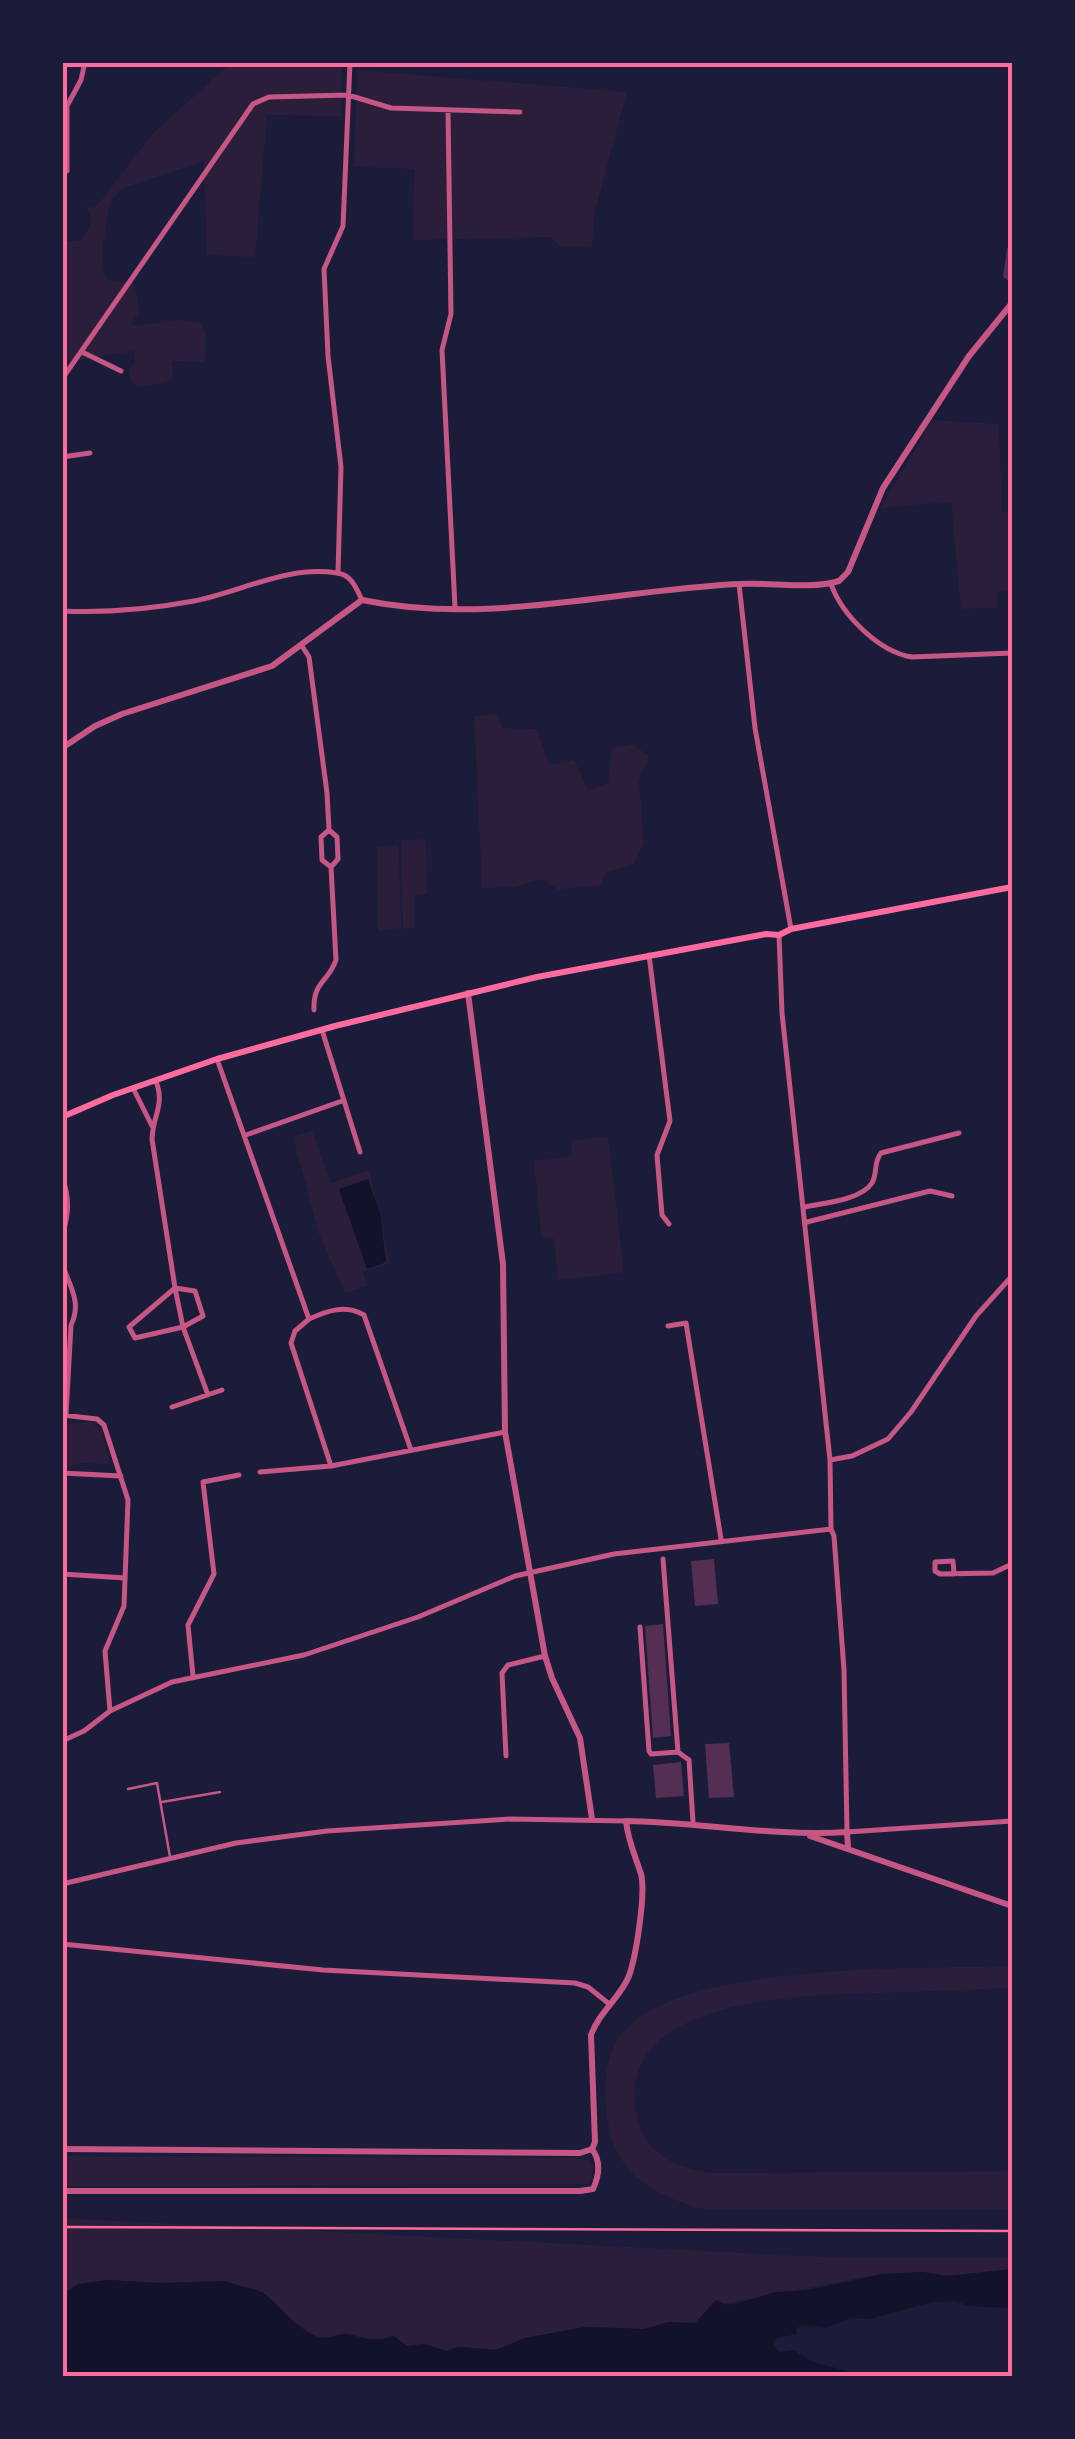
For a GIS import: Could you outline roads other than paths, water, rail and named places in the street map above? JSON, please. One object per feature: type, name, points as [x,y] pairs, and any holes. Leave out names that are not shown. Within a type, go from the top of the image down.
[{"type":"main road","points":[[62,1116],[218,1059],[468,993],[1012,887]]},
{"type":"street","points":[[62,172],[66,172],[65,106],[81,80],[85,62]]},
{"type":"street","points":[[338,572],[342,467],[328,356],[324,269],[344,226],[350,62]]},
{"type":"street","points":[[62,379],[254,104],[270,97],[348,96],[391,108],[520,112]]},
{"type":"street","points":[[448,110],[451,314],[442,350],[455,608]]},
{"type":"street","points":[[62,748],[122,714],[266,670],[362,600],[405,607],[518,609],[739,584],[839,582],[848,572],[883,488],[969,356],[1012,303]]},
{"type":"street","points":[[82,352],[121,371]]},
{"type":"street","points":[[62,457],[90,453]]},
{"type":"street","points":[[62,611],[93,612],[197,601],[262,580],[338,572],[353,581],[362,600]]},
{"type":"street","points":[[739,584],[755,728],[791,929]]},
{"type":"street","points":[[832,584],[841,603],[876,642],[896,653],[912,657],[1012,653]]},
{"type":"street","points":[[302,646],[309,658],[327,794],[328,830],[321,837],[322,860],[330,867],[336,960],[315,989],[314,1010]]},
{"type":"street","points":[[328,830],[337,837],[338,859],[330,867]]},
{"type":"street","points":[[779,935],[782,1013],[830,1460],[831,1530],[844,1670],[848,1847]]},
{"type":"street","points":[[649,955],[670,1121],[656,1151],[662,1215],[669,1224]]},
{"type":"street","points":[[468,993],[504,1264],[505,1432],[545,1656],[580,1738],[592,1819]]},
{"type":"street","points":[[322,1030],[360,1152]]},
{"type":"street","points":[[218,1059],[308,1319]]},
{"type":"street","points":[[152,1126],[162,1097],[156,1081]]},
{"type":"street","points":[[133,1088],[152,1126],[175,1288],[208,1395]]},
{"type":"street","points":[[246,1135],[344,1101]]},
{"type":"street","points":[[805,1207],[862,1192],[872,1182],[876,1156],[880,1153],[959,1133]]},
{"type":"street","points":[[62,1176],[70,1198],[70,1216],[62,1236]]},
{"type":"street","points":[[807,1222],[930,1191],[952,1196]]},
{"type":"street","points":[[62,1264],[77,1303],[70,1324],[64,1415],[97,1419],[104,1425],[128,1500],[124,1606],[105,1651],[110,1712]]},
{"type":"street","points":[[830,1460],[852,1456],[888,1438],[912,1412],[976,1316],[1012,1276]]},
{"type":"street","points":[[175,1288],[195,1290],[203,1316],[184,1327],[134,1338],[128,1327],[175,1288]]},
{"type":"street","points":[[331,1466],[291,1342],[308,1319],[340,1309],[364,1316],[411,1450]]},
{"type":"street","points":[[668,1326],[686,1323],[721,1540]]},
{"type":"street","points":[[172,1407],[222,1390]]},
{"type":"street","points":[[260,1472],[331,1466],[505,1432]]},
{"type":"street","points":[[62,1473],[120,1476]]},
{"type":"street","points":[[192,1676],[188,1626],[214,1574],[202,1482],[239,1475]]},
{"type":"street","points":[[192,1490],[204,1490]]},
{"type":"street","points":[[62,1742],[152,1690],[192,1676],[304,1655],[418,1617],[481,1588],[532,1572],[614,1554],[831,1530]]},
{"type":"street","points":[[663,1558],[678,1752]]},
{"type":"street","points":[[954,1574],[954,1560],[935,1562],[935,1571],[954,1574],[993,1573],[1012,1564]]},
{"type":"street","points":[[62,1574],[125,1578]]},
{"type":"street","points":[[640,1627],[648,1751],[678,1752],[689,1760],[693,1822]]},
{"type":"street","points":[[506,1756],[502,1673],[508,1666],[545,1656]]},
{"type":"street","points":[[62,1884],[236,1843],[432,1822],[592,1819],[846,1832],[1012,1822]]},
{"type":"street","points":[[62,2191],[593,2189],[598,2162],[592,2149],[595,2142],[591,2036],[596,2021],[629,1975],[640,1906],[642,1877],[629,1845],[626,1821]]},
{"type":"street","points":[[799,1832],[1012,1906]]},
{"type":"street","points":[[62,1944],[323,1970],[575,1983],[588,1987],[608,2003]]},
{"type":"street","points":[[62,2149],[561,2153],[592,2149]]},
{"type":"lane","points":[[128,1790],[158,1784],[170,1859]]},
{"type":"lane","points":[[161,1803],[220,1792]]}]
